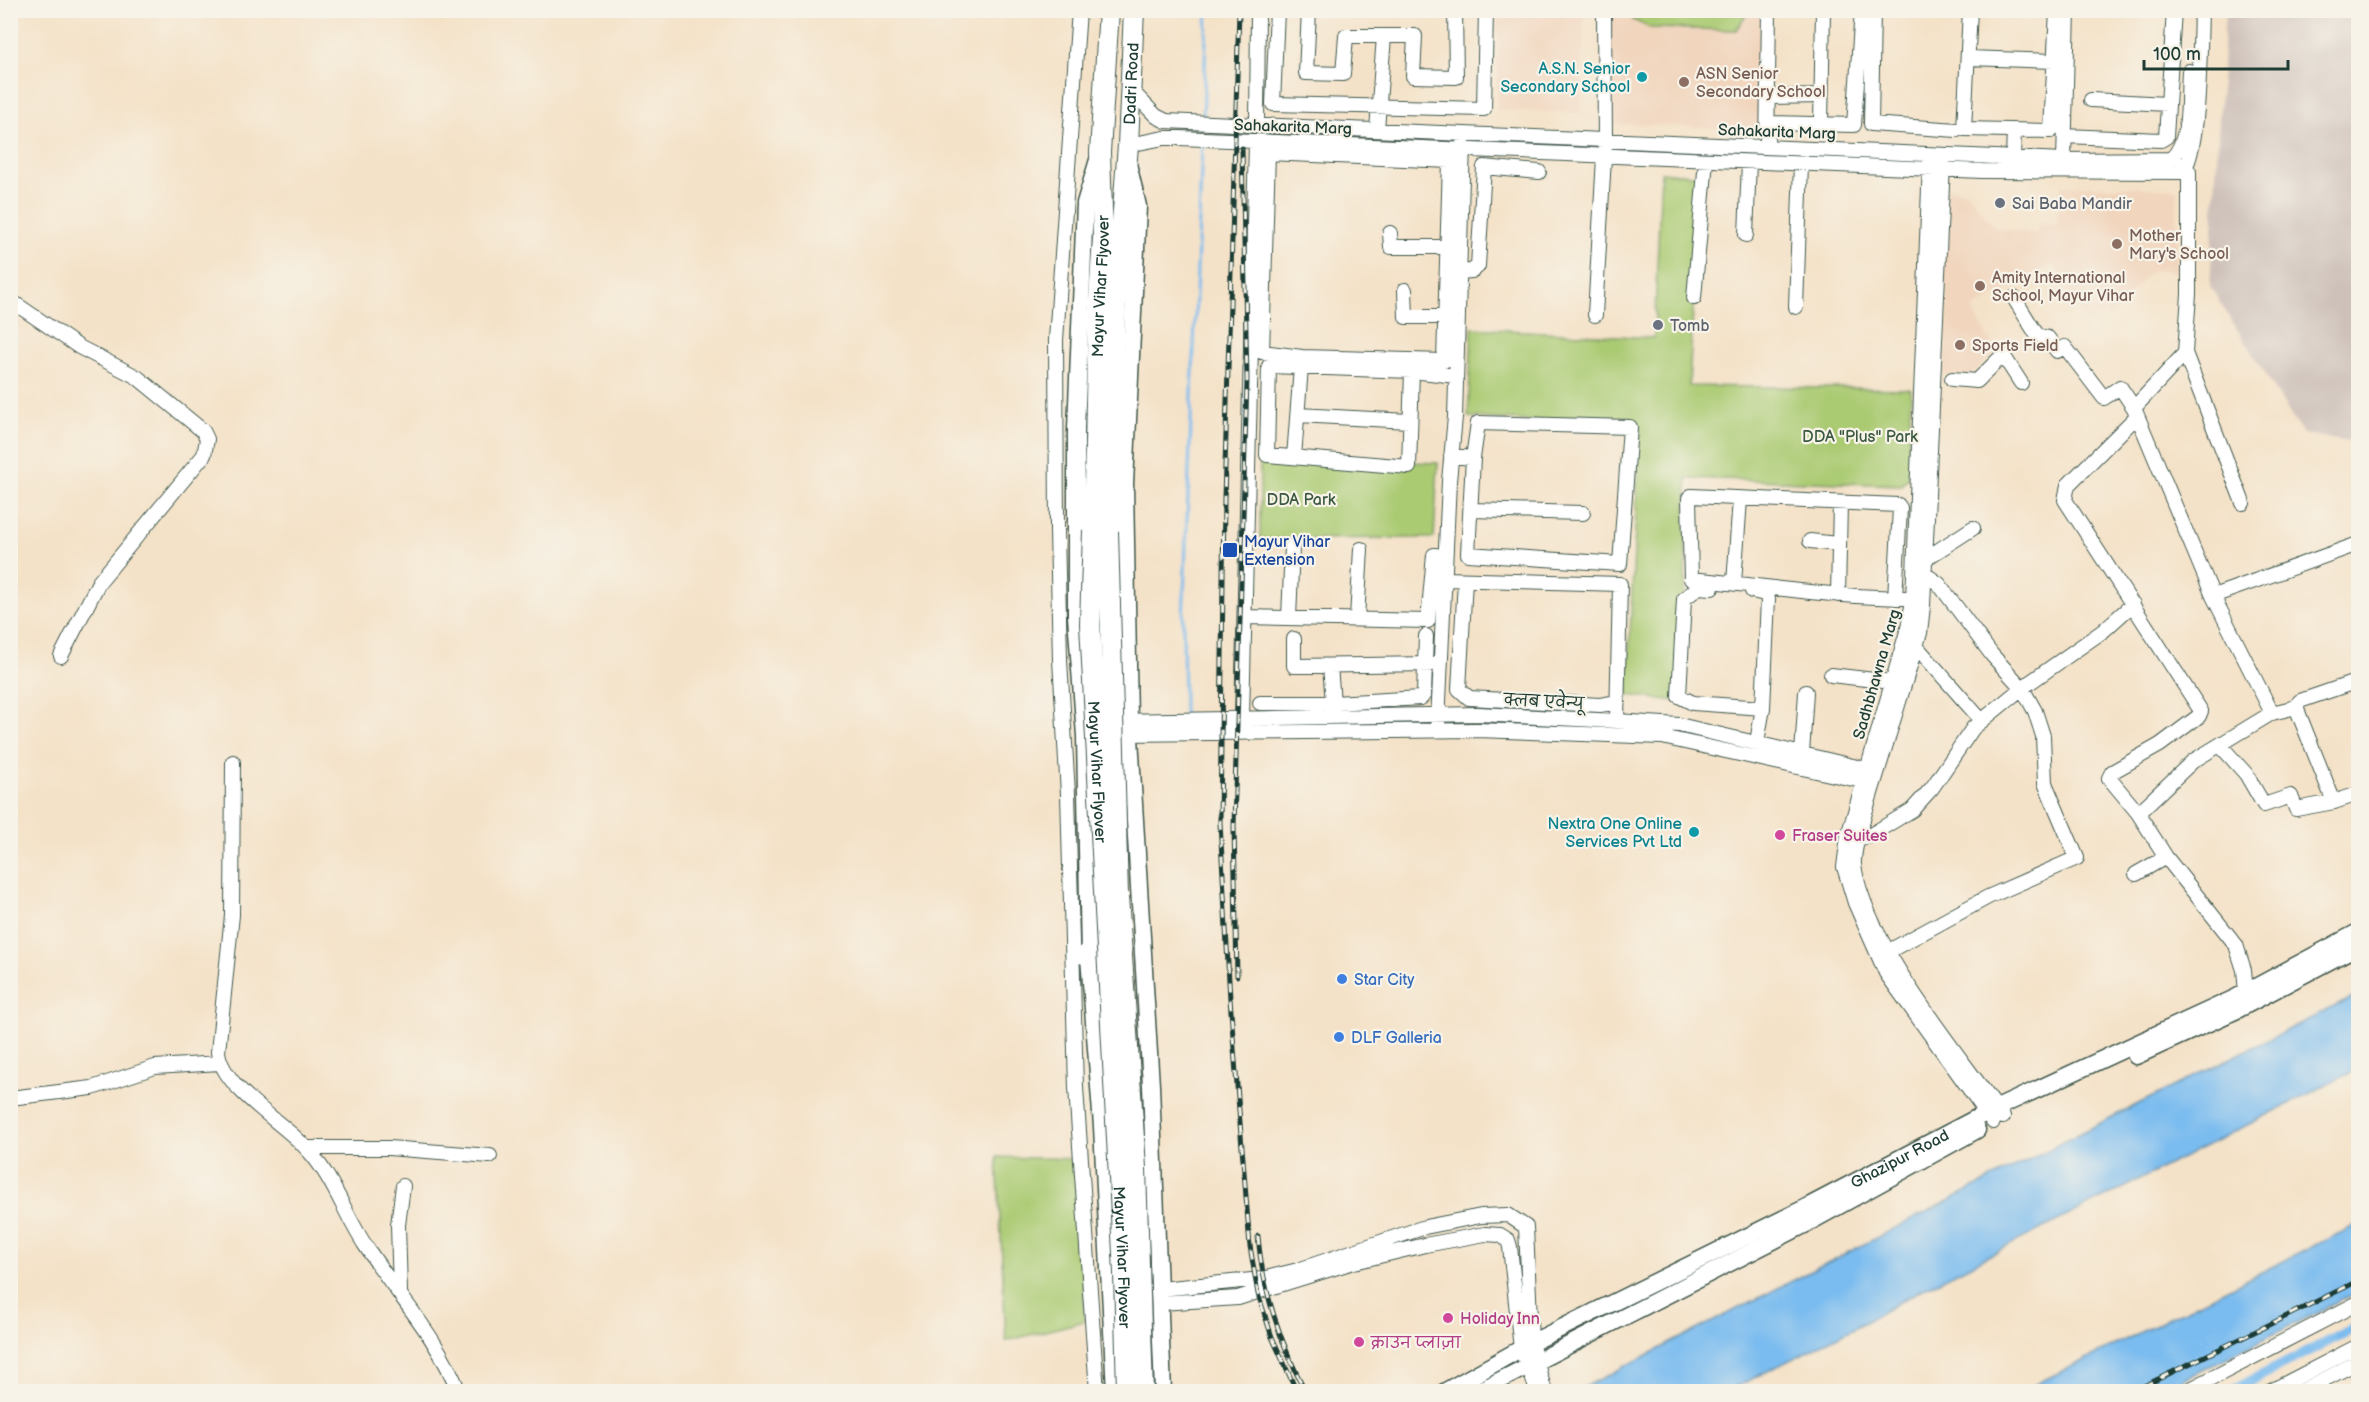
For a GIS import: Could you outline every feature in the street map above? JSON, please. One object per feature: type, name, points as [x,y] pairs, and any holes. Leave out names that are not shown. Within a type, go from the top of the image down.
[{"type":"highway","name":"Dadri Road","points":[[1100,152],[1108,10]]},
{"type":"highway","name":"Dadri Road","points":[[1127,150],[1134,10]]},
{"type":"highway","name":"Mayur Vihar Flyover","points":[[1127,150],[1115,314],[1109,554],[1118,896],[1136,1179],[1143,1392]]},
{"type":"highway","name":"Mayur Vihar Flyover","points":[[1100,152],[1103,238],[1098,327],[1090,624],[1124,1273],[1127,1392]]},
{"type":"main road","points":[[1127,150],[1138,206],[1125,484],[1129,727],[1151,1086],[1163,1392]]},
{"type":"main road","points":[[1100,152],[1085,203],[1076,429],[1076,616],[1084,729],[1082,956],[1102,1126],[1114,1392]]},
{"type":"main road","points":[[1076,616],[1091,630],[1105,633],[1118,627],[1127,612]]},
{"type":"main road","name":"Ghazipur Road","points":[[1477,1392],[1530,1360],[1808,1223],[1995,1115],[2246,992],[2358,932]]},
{"type":"main road","name":"Ghazipur Road","points":[[1995,1115],[2236,1010],[2358,946]]},
{"type":"main road","name":"Ghazipur Road","points":[[1444,1392],[1530,1360]]},
{"type":"street","points":[[1079,10],[1056,340],[1060,660],[1068,794],[1082,956],[1076,1088],[1097,1392]]},
{"type":"street","points":[[1257,125],[1258,10]]},
{"type":"street","points":[[1277,10],[1273,104],[1484,109],[1486,10]]},
{"type":"street","points":[[1309,10],[1306,73],[1343,74],[1346,36],[1415,36],[1413,76],[1456,77],[1455,10]]},
{"type":"street","points":[[1595,315],[1602,155],[1605,140],[1604,10]]},
{"type":"street","points":[[1767,147],[1769,10]]},
{"type":"street","points":[[1821,124],[1823,10]]},
{"type":"street","points":[[1768,123],[1852,126],[1856,123],[1862,10]]},
{"type":"street","points":[[1873,10],[1871,124],[1956,130]]},
{"type":"street","name":"Sadhbhawna Marg","points":[[1961,10],[1956,130],[1936,169],[1914,598],[1870,776],[1857,838],[1854,865],[1868,909],[1897,968],[1995,1115]]},
{"type":"street","points":[[1970,10],[1964,129],[2051,131],[2057,10]]},
{"type":"street","points":[[2064,160],[2068,10]]},
{"type":"street","points":[[2065,136],[2164,139],[2174,10]]},
{"type":"street","points":[[2188,164],[2175,155],[2183,141],[2194,10]]},
{"type":"street","points":[[2201,10],[2194,142],[2188,164],[2189,283],[2185,353],[2243,503]]},
{"type":"street","points":[[1377,130],[1384,36]]},
{"type":"street","points":[[1968,58],[2054,62]]},
{"type":"street","name":"Sahakarita Marg","points":[[1130,89],[1156,116],[1166,121],[1181,122],[2064,160],[2171,159],[2175,155]]},
{"type":"street","points":[[1768,97],[1821,96]]},
{"type":"street","points":[[2091,100],[2168,104]]},
{"type":"street","points":[[2013,158],[2014,130]]},
{"type":"street","points":[[1438,731],[1445,556],[1456,376],[1446,317],[1448,247],[1458,158],[1464,134]]},
{"type":"street","name":"Sahakarita Marg","points":[[1127,150],[1179,138],[1256,141],[1458,158],[1602,155],[1936,169],[2182,172],[2188,164]]},
{"type":"street","points":[[1242,718],[1247,433],[1256,141]]},
{"type":"street","points":[[1268,153],[1458,158],[1458,272],[1451,353],[1444,360],[1302,357],[1262,352],[1268,153]]},
{"type":"street","points":[[1695,298],[1706,160]]},
{"type":"street","points":[[1746,234],[1749,162]]},
{"type":"street","points":[[1796,307],[1801,164]]},
{"type":"street","points":[[1458,272],[1472,271],[1478,266],[1484,167],[1539,172]]},
{"type":"street","name":"Sadhbhawna Marg","points":[[1936,169],[1922,615],[1916,646],[1848,836],[1844,867],[1855,903],[1886,973],[1995,1115]]},
{"type":"street","points":[[1390,233],[1391,247],[1448,247]]},
{"type":"street","points":[[1405,290],[1406,317],[1446,317]]},
{"type":"street","points":[[2014,298],[2037,335],[2048,338],[2057,351],[2065,347],[2104,398],[2120,387],[2136,412],[2213,596],[2272,712]]},
{"type":"street","points":[[10,300],[79,347],[137,377],[203,431],[207,439],[204,454],[99,582],[61,656]]},
{"type":"street","points":[[2185,353],[2136,412],[2068,485],[2065,500],[2201,709],[2199,716],[2160,745],[2109,776],[2110,781],[2138,813],[2166,857],[2236,945],[2244,970],[2246,992]]},
{"type":"street","points":[[1952,379],[1977,381],[2003,355],[2020,383]]},
{"type":"street","points":[[1412,371],[1409,466],[1267,455],[1269,366],[1412,371],[1456,376]]},
{"type":"street","points":[[1294,457],[1301,367]]},
{"type":"street","points":[[1298,415],[1409,421]]},
{"type":"street","points":[[1478,423],[1630,427],[1620,564],[1468,554],[1473,459],[1478,423]]},
{"type":"street","points":[[1451,456],[1473,459]]},
{"type":"street","points":[[1895,598],[1900,508],[1898,505],[1690,496],[1689,498],[1691,579],[1838,595],[1895,598],[1914,598]]},
{"type":"street","points":[[1734,583],[1740,499]]},
{"type":"street","points":[[1838,595],[1837,544],[1840,503]]},
{"type":"street","points":[[1471,510],[1583,513]]},
{"type":"street","points":[[1925,559],[1973,528]]},
{"type":"street","points":[[1810,541],[1837,544]]},
{"type":"street","points":[[2213,596],[2358,545]]},
{"type":"street","points":[[1288,618],[1292,546]]},
{"type":"street","points":[[1357,619],[1361,549]]},
{"type":"street","points":[[1245,617],[1428,621],[1434,555],[1445,556]]},
{"type":"street","points":[[1889,951],[1988,897],[2077,858],[2045,783],[2043,736],[2035,711],[2022,688],[1992,655],[1939,584],[1925,574]]},
{"type":"street","points":[[1444,579],[1620,584],[1617,721]]},
{"type":"street","points":[[1465,580],[1459,689],[1464,695],[1469,698],[1600,705],[1618,702]]},
{"type":"street","points":[[1757,742],[1763,708],[1768,599],[1759,591],[1699,587],[1684,599],[1679,696],[1693,703],[1763,708]]},
{"type":"street","points":[[1857,838],[1869,836],[1912,810],[1932,788],[1973,728],[2022,688],[2103,631],[2133,604]]},
{"type":"street","points":[[1260,703],[1333,703],[1421,698],[1424,694],[1426,636]]},
{"type":"street","points":[[1294,639],[1294,666],[1441,664]]},
{"type":"street","points":[[1916,646],[1982,722]]},
{"type":"street","points":[[1330,666],[1333,703]]},
{"type":"street","points":[[1831,675],[1892,682]]},
{"type":"street","points":[[2138,813],[2193,762],[2272,712],[2296,707],[2300,701],[2358,681]]},
{"type":"street","points":[[1803,754],[1806,692]]},
{"type":"street","points":[[2296,707],[2322,778],[2334,802]]},
{"type":"street","name":"क्लब एवेन्यू","points":[[1204,726],[1242,718],[1438,714],[1478,714],[1679,725],[1803,754],[1870,776]]},
{"type":"street","points":[[1084,729],[1204,726]]},
{"type":"street","name":"क्लब एवेन्यू","points":[[1204,726],[1675,737],[1870,776]]},
{"type":"street","points":[[2220,745],[2246,774],[2264,805],[2291,796],[2296,809],[2334,802],[2358,794]]},
{"type":"street","points":[[233,762],[232,915],[218,1052],[220,1063],[262,1109],[306,1148],[339,1195],[365,1245],[434,1341],[459,1392]]},
{"type":"street","points":[[2136,873],[2166,857]]},
{"type":"street","points":[[10,1098],[92,1088],[155,1067],[220,1063]]},
{"type":"street","points":[[306,1148],[389,1148],[490,1156]]},
{"type":"street","points":[[400,1291],[398,1225],[403,1186]]},
{"type":"street","points":[[1160,1296],[1262,1279],[1298,1270],[1425,1227],[1503,1214],[1526,1227],[1530,1360],[1545,1392]]},
{"type":"street","points":[[1508,1240],[1519,1221]]},
{"type":"street","points":[[1160,1296],[1238,1298],[1350,1263],[1425,1245],[1485,1234],[1500,1235],[1508,1240],[1510,1247],[1538,1392]]},
{"type":"street","points":[[2185,1392],[2358,1303]]},
{"type":"street","points":[[2300,1392],[2341,1363],[2358,1346]]},
{"type":"street","points":[[2269,1392],[2341,1363],[2358,1362]]},
{"type":"shaded area","points":[[1497,11],[1584,11],[1581,113],[1497,110]]},
{"type":"shaded area","name":"ASN Senior Secondary School","points":[[1604,11],[1764,11],[1763,130],[1605,123]]},
{"type":"shaded area","points":[[2225,11],[2358,11],[2358,442],[2303,434],[2210,286]]},
{"type":"shaded area","points":[[2061,185],[2177,189],[2177,272],[2151,270],[2109,318],[2104,311],[2088,323],[2054,264],[1972,309],[1996,351],[1970,376],[1942,374],[1945,368],[1948,309],[1940,227],[1942,187],[1967,192],[1995,228],[2037,234],[2038,224],[2058,224]]},
{"type":"green space","points":[[1747,10],[1747,13],[1736,30],[1650,28],[1633,20],[1631,11]]},
{"type":"green space","name":"DDA \"Plus\" Park","points":[[1661,172],[1700,176],[1689,386],[1911,389],[1908,477],[1902,485],[1687,478],[1683,702],[1627,695],[1640,428],[1468,417],[1472,328],[1654,338]]},
{"type":"green space","name":"DDA Park","points":[[1260,457],[1438,463],[1434,538],[1260,539]]},
{"type":"green space","points":[[997,1157],[1079,1159],[1085,1321],[1006,1341]]},
{"type":"water","points":[[2358,995],[2358,1069],[1917,1292],[1856,1327],[1728,1391],[1577,1391],[2118,1114]]},
{"type":"water","points":[[2358,1224],[2358,1292],[2160,1391],[2022,1391]]},
{"type":"waterway","points":[[1203,120],[1207,10]]},
{"type":"waterway","points":[[1184,716],[1183,620],[1202,144]]},
{"type":"waterway","points":[[2229,1392],[2358,1326]]},
{"type":"railway","points":[[1239,10],[1224,499],[1220,823],[1230,999],[1250,1246],[1258,1294],[1272,1337],[1297,1392]]},
{"type":"railway","points":[[1237,976],[1234,826],[1247,379],[1242,148]]},
{"type":"railway","points":[[1258,1236],[1260,1256],[1274,1316],[1306,1392]]},
{"type":"railway","points":[[2144,1386],[2358,1281]]},
{"type":"place","name":"A.S.N. Senior Secondary School","points":[[1642,77]]},
{"type":"place","name":"ASN Senior Secondary School","points":[[1684,82]]},
{"type":"place","name":"Sai Baba Mandir","points":[[2000,203]]},
{"type":"place","name":"Mother Mary's School","points":[[2117,244]]},
{"type":"place","name":"Amity International School, Mayur Vihar","points":[[1980,286]]},
{"type":"place","name":"Tomb","points":[[1658,325]]},
{"type":"place","name":"Sports Field","points":[[1960,345]]},
{"type":"place","name":"Mayur Vihar Extension","points":[[1230,550]]},
{"type":"place","name":"Nextra One Online Services Pvt Ltd","points":[[1694,832]]},
{"type":"place","name":"Fraser Suites","points":[[1780,835]]},
{"type":"place","name":"Star City","points":[[1342,979]]},
{"type":"place","name":"DLF Galleria","points":[[1339,1037]]},
{"type":"place","name":"Holiday Inn","points":[[1448,1318]]},
{"type":"place","name":"क्राउन प्लाज़ा","points":[[1359,1342]]}]
